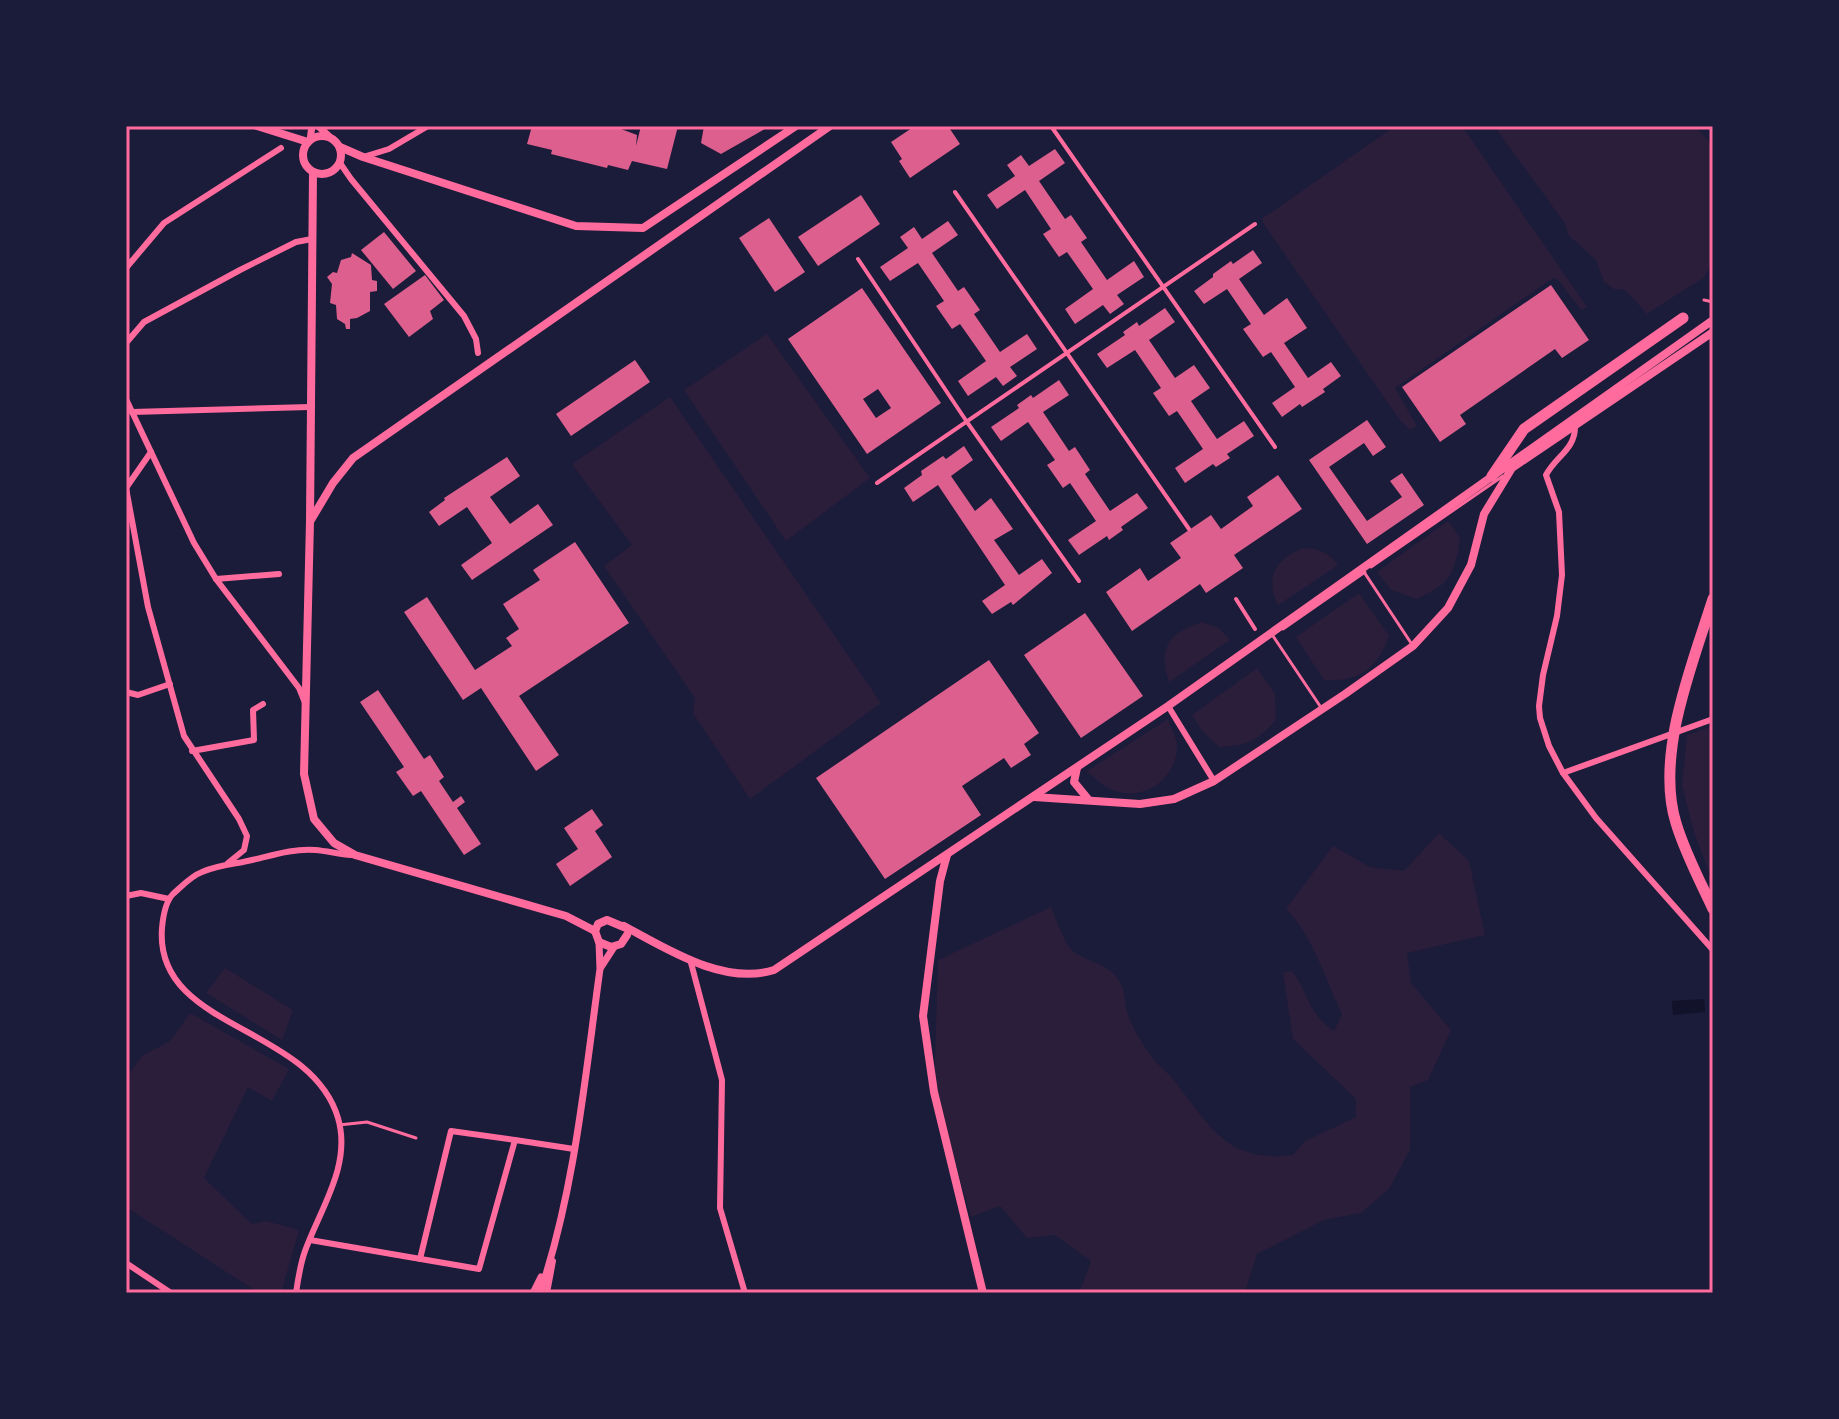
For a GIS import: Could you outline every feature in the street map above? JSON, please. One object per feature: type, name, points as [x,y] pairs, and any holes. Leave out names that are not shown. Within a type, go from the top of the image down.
[{"type":"highway","points":[[1492,476],[1524,429],[1683,318]]},
{"type":"highway","points":[[1713,599],[1672,744],[1672,804],[1686,848],[1713,909]]},
{"type":"main road","points":[[257,126],[309,141],[319,136],[331,138],[340,147],[363,157],[576,226],[643,228],[796,126]]},
{"type":"main road","points":[[310,521],[333,483],[353,458],[830,126]]},
{"type":"main road","points":[[282,135],[303,155],[306,165],[313,172],[332,172],[340,163],[340,147]]},
{"type":"main road","points":[[303,155],[309,141]]},
{"type":"main road","points":[[313,172],[304,774],[314,819],[334,843],[355,855],[566,916],[595,931],[599,942],[606,946],[621,944],[626,931]]},
{"type":"main road","points":[[595,931],[598,924],[607,920],[690,959],[740,973],[774,970],[1168,706],[1713,320]]},
{"type":"main road","points":[[1033,797],[1140,804],[1174,799],[1214,781],[1322,710],[1413,646],[1448,608],[1466,579],[1484,514],[1509,471],[1713,332]]},
{"type":"main road","points":[[1077,768],[1074,782],[1082,795],[1092,802]]},
{"type":"main road","points":[[947,854],[940,881],[923,1016],[934,1092],[983,1293]]},
{"type":"street","points":[[309,141],[315,126],[331,138]]},
{"type":"street","points":[[363,157],[389,149],[428,126]]},
{"type":"street","points":[[1051,126],[1275,447]]},
{"type":"street","points":[[126,268],[164,223],[281,148]]},
{"type":"street","points":[[340,163],[464,316],[476,339],[478,353]]},
{"type":"street","points":[[955,192],[1189,529]]},
{"type":"street","points":[[877,483],[1255,224]]},
{"type":"street","points":[[126,343],[144,322],[296,242],[312,239]]},
{"type":"street","points":[[858,259],[1079,581]]},
{"type":"street","points":[[126,399],[194,543],[216,579],[299,688],[306,706]]},
{"type":"street","points":[[132,412],[310,407]]},
{"type":"street","points":[[1575,424],[1572,446],[1552,464],[1546,475],[1559,512],[1562,575],[1557,616],[1543,675],[1540,718],[1549,746],[1563,773],[1596,818],[1713,950]]},
{"type":"street","points":[[151,452],[126,488],[148,607],[184,736],[247,836],[244,850],[227,864]]},
{"type":"street","points":[[216,579],[279,574]]},
{"type":"street","points":[[1236,599],[1255,629]]},
{"type":"street","points":[[126,692],[138,695],[170,684]]},
{"type":"street","points":[[192,751],[254,740],[253,710],[263,704]]},
{"type":"street","points":[[1168,706],[1214,781]]},
{"type":"street","points":[[1563,773],[1713,719]]},
{"type":"street","points":[[296,1293],[310,1240],[339,1165],[342,1145],[331,1099],[320,1081],[290,1055],[201,1004],[176,984],[163,957],[162,921],[169,899],[193,876],[227,864],[285,852],[314,850],[355,855]]},
{"type":"street","points":[[126,896],[141,893],[169,899]]},
{"type":"street","points":[[547,1293],[574,1149],[600,969],[599,942]]},
{"type":"street","points":[[600,969],[614,947]]},
{"type":"street","points":[[690,959],[722,1080],[720,1208],[745,1293]]},
{"type":"street","points":[[420,1259],[451,1131],[574,1149]]},
{"type":"street","points":[[310,1240],[479,1269],[515,1140]]},
{"type":"street","points":[[533,1293],[555,1247]]},
{"type":"street","points":[[540,1293],[555,1247]]},
{"type":"street","points":[[126,1263],[171,1293]]},
{"type":"lane","points":[[1322,710],[1271,634],[1288,627],[1509,471]]},
{"type":"lane","points":[[1364,572],[1413,646]]},
{"type":"lane","points":[[339,1125],[367,1122],[416,1138]]},
{"type":"shaded area","points":[[1390,126],[1462,126],[1587,307],[1581,310],[1558,280],[1553,278],[1395,388],[1417,426],[1410,430],[1399,419],[1263,223],[1263,218],[1391,129]]},
{"type":"shaded area","points":[[1494,126],[1694,126],[1713,145],[1713,263],[1703,278],[1648,313],[1649,316],[1625,290],[1614,289],[1604,282],[1596,260],[1569,236],[1564,222]]},
{"type":"shaded area","points":[[767,334],[870,478],[786,541],[684,390]]},
{"type":"shaded area","points":[[670,397],[881,703],[750,799],[693,713],[695,698],[604,566],[632,545],[572,464]]},
{"type":"shaded area","points":[[1448,521],[1460,538],[1449,577],[1437,588],[1416,599],[1391,590],[1377,572]]},
{"type":"shaded area","points":[[1303,548],[1323,552],[1338,565],[1278,605],[1272,586],[1275,570],[1286,558]]},
{"type":"shaded area","points":[[1359,593],[1389,636],[1379,657],[1365,671],[1347,679],[1324,680],[1296,637]]},
{"type":"shaded area","points":[[1202,622],[1219,628],[1230,640],[1169,682],[1164,660],[1169,643],[1181,631]]},
{"type":"shaded area","points":[[1257,668],[1275,694],[1276,720],[1251,741],[1219,747],[1202,731],[1192,715]]},
{"type":"shaded area","points":[[1168,719],[1177,749],[1167,775],[1153,787],[1135,793],[1114,791],[1087,771]]},
{"type":"shaded area","points":[[1713,726],[1713,882],[1694,832],[1682,785],[1687,735]]},
{"type":"shaded area","points":[[1439,833],[1469,861],[1485,935],[1407,953],[1411,983],[1451,1030],[1428,1080],[1410,1087],[1410,1150],[1389,1189],[1361,1213],[1324,1220],[1257,1254],[1246,1289],[1249,1293],[1075,1293],[1082,1286],[1091,1261],[1055,1235],[1027,1238],[1000,1206],[971,1217],[934,1092],[938,960],[1051,907],[1069,947],[1110,970],[1119,980],[1128,1015],[1144,1046],[1209,1125],[1235,1147],[1251,1153],[1293,1155],[1305,1141],[1356,1117],[1356,1099],[1293,1039],[1283,973],[1292,971],[1314,1010],[1334,1031],[1342,1014],[1311,945],[1286,909],[1333,846],[1370,867],[1404,871]]},
{"type":"shaded area","points":[[225,968],[293,1010],[282,1040],[206,993]]},
{"type":"shaded area","points":[[1704,999],[1705,1012],[1673,1015],[1672,1001]]},
{"type":"shaded area","points":[[190,1013],[289,1069],[272,1101],[248,1087],[204,1178],[252,1224],[266,1221],[299,1230],[281,1293],[259,1293],[126,1207],[126,1078],[142,1056],[170,1041]]},
{"type":"building","points":[[532,126],[613,126],[637,135],[636,146],[641,126],[678,126],[667,169],[632,161],[628,170],[551,154],[552,150],[527,144]]},
{"type":"building","points":[[704,126],[770,126],[721,154],[701,143]]},
{"type":"building","points":[[915,126],[942,126],[944,129],[948,126],[960,144],[910,178],[891,142]]},
{"type":"building","points":[[1055,149],[1065,163],[1039,181],[1065,219],[1071,215],[1087,238],[1081,242],[1107,280],[1134,261],[1144,277],[1117,295],[1124,304],[1110,314],[1103,305],[1075,324],[1065,309],[1093,289],[1067,252],[1059,257],[1043,234],[1051,229],[1025,190],[997,209],[987,195],[1015,176],[1007,165],[1021,155],[1029,166]]},
{"type":"building","points":[[861,195],[880,224],[818,266],[798,237]]},
{"type":"building","points":[[769,218],[805,272],[775,292],[739,238]]},
{"type":"building","points":[[948,221],[958,235],[932,253],[958,291],[964,287],[980,310],[974,314],[1000,352],[1027,334],[1037,349],[1010,367],[1017,376],[1003,386],[996,377],[968,396],[958,381],[986,361],[960,324],[952,329],[936,306],[944,301],[918,263],[890,281],[880,267],[908,248],[900,237],[914,227],[922,239]]},
{"type":"building","points":[[384,232],[416,271],[393,289],[361,250]]},
{"type":"building","points":[[1253,250],[1262,263],[1239,279],[1264,315],[1287,298],[1307,328],[1284,343],[1308,378],[1331,362],[1341,376],[1323,389],[1325,392],[1282,417],[1272,403],[1295,387],[1271,352],[1263,357],[1243,329],[1251,324],[1227,289],[1204,304],[1194,291],[1231,261],[1233,264]]},
{"type":"building","points":[[352,253],[371,265],[377,291],[370,292],[370,311],[350,319],[350,329],[346,329],[345,324],[337,319],[336,305],[330,303],[332,284],[327,277],[333,272],[337,273],[341,260],[351,257]]},
{"type":"building","points":[[425,275],[444,300],[430,311],[433,319],[409,337],[384,304]]},
{"type":"building","points":[[1551,285],[1589,340],[1562,358],[1555,349],[1460,415],[1466,424],[1440,442],[1402,387]]},
{"type":"building","points":[[862,288],[941,403],[867,454],[788,339]],"holes":[[[878,389],[891,408],[876,418],[863,399]]]},
{"type":"building","points":[[1165,308],[1175,322],[1149,340],[1175,378],[1194,365],[1210,388],[1191,401],[1217,439],[1244,421],[1254,436],[1227,454],[1230,458],[1216,467],[1213,464],[1185,483],[1175,468],[1203,449],[1177,411],[1169,416],[1153,393],[1161,388],[1135,350],[1107,368],[1097,354],[1125,335],[1123,332],[1137,322],[1139,326]]},
{"type":"building","points":[[635,360],[650,382],[571,436],[556,414]]},
{"type":"building","points":[[1059,380],[1069,395],[1043,412],[1069,451],[1075,447],[1090,470],[1085,474],[1110,511],[1137,493],[1148,508],[1121,527],[1123,530],[1109,540],[1107,536],[1079,555],[1068,540],[1096,521],[1070,483],[1063,488],[1047,465],[1055,460],[1028,422],[1001,441],[991,427],[1019,408],[1017,405],[1031,395],[1033,398]]},
{"type":"building","points":[[1367,420],[1386,447],[1373,456],[1364,443],[1329,467],[1367,521],[1402,497],[1390,481],[1402,473],[1424,505],[1367,544],[1309,460]]},
{"type":"building","points":[[964,446],[973,460],[951,476],[975,511],[991,498],[1013,529],[994,540],[1019,575],[1042,559],[1052,573],[1013,605],[1011,602],[992,614],[982,601],[1005,585],[938,485],[913,502],[904,488],[922,475],[921,471]]},
{"type":"building","points":[[507,457],[520,476],[490,497],[510,524],[538,504],[553,525],[472,580],[461,565],[492,543],[467,507],[439,526],[429,512],[444,498]]},
{"type":"building","points":[[1278,475],[1302,509],[1234,555],[1243,568],[1206,593],[1200,584],[1132,631],[1106,592],[1140,568],[1148,581],[1181,558],[1170,543],[1211,515],[1221,529],[1253,506],[1247,497]]},
{"type":"building","points":[[575,542],[629,623],[519,696],[559,755],[536,771],[481,688],[463,700],[404,612],[427,597],[475,670],[512,646],[506,638],[519,629],[503,604],[540,580],[533,570]]},
{"type":"building","points":[[1085,613],[1143,696],[1081,738],[1024,655]]},
{"type":"building","points":[[989,660],[1039,733],[1024,744],[1031,755],[1011,768],[1004,758],[962,786],[981,815],[885,879],[816,778]]},
{"type":"building","points":[[378,690],[424,759],[430,755],[444,777],[439,781],[453,802],[461,796],[465,802],[457,808],[481,844],[464,855],[421,791],[413,796],[396,772],[404,767],[360,702]]},
{"type":"building","points":[[592,809],[603,825],[595,831],[612,857],[570,886],[556,864],[578,849],[564,828]]}]
